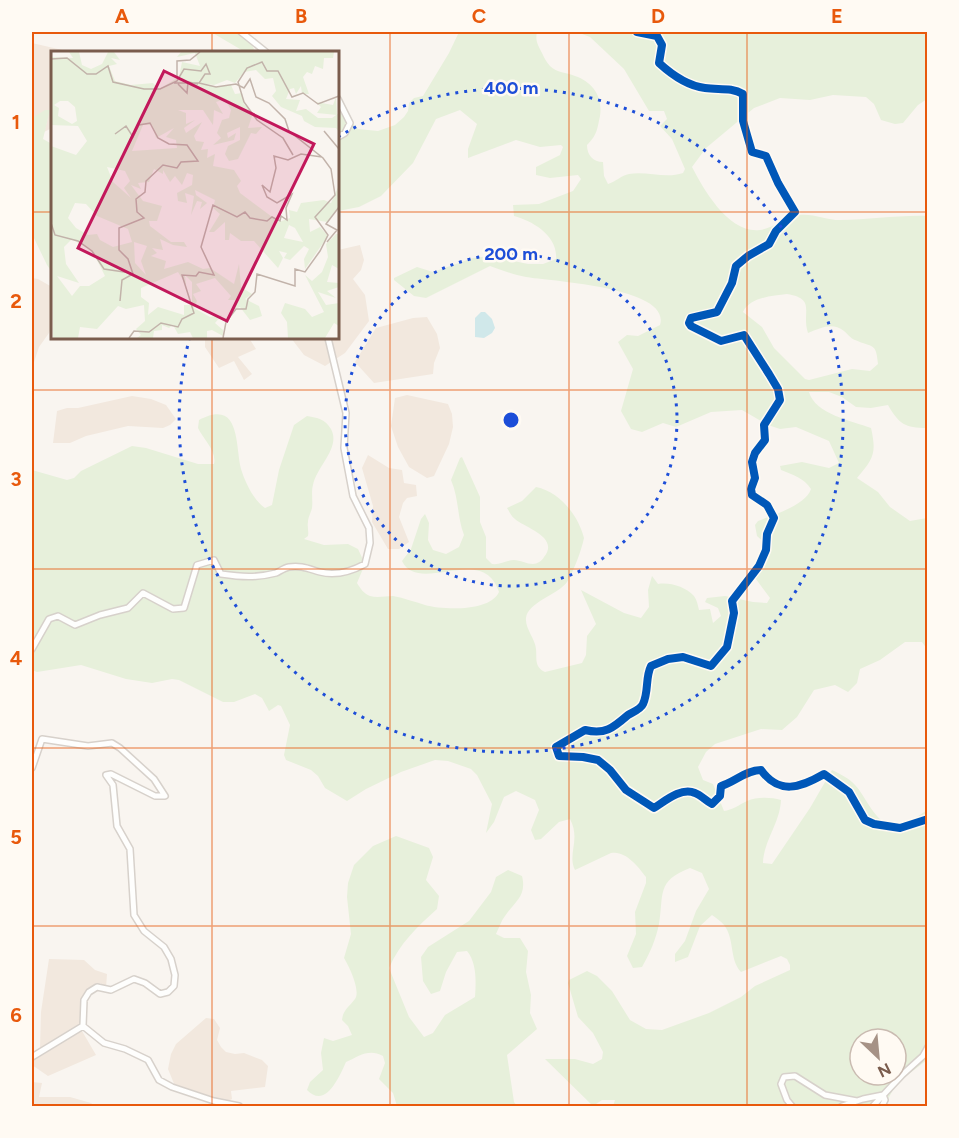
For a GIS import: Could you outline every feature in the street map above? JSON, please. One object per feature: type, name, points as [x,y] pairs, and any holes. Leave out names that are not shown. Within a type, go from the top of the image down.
[{"type":"street","points":[[241,32],[265,51]]},
{"type":"street","points":[[637,32],[657,36],[662,45],[659,63],[670,73],[702,88],[734,89],[743,94],[743,121],[752,152],[766,156],[795,212],[776,231],[769,244],[736,266],[732,283],[717,312],[691,318],[688,323],[721,341],[744,335],[778,389],[780,400],[764,425],[765,440],[755,453],[752,462],[755,478],[752,495],[767,505],[774,518],[767,534],[766,550],[759,566],[732,601],[734,613],[727,647],[711,666],[683,657],[668,659],[651,666],[647,674],[648,684],[643,705],[614,728],[594,732],[585,730],[570,738],[556,747],[559,756],[598,760],[610,770],[626,790],[654,808],[684,792],[694,792],[712,804],[720,796],[721,786],[733,783],[752,770],[761,770],[773,784],[797,787],[824,774],[849,792],[866,820],[874,824],[900,828],[927,819]]},
{"type":"street","points":[[339,101],[350,123],[345,133],[339,136]]},
{"type":"street","points":[[32,649],[49,619],[58,616],[75,625],[100,615],[128,608],[143,593],[173,609],[184,608],[197,565],[214,560],[221,574],[251,578],[289,567],[308,567],[323,573],[337,573],[352,571],[365,564],[370,543],[369,528],[353,496],[344,448],[346,413],[328,339]]},
{"type":"street","points":[[32,768],[42,739],[88,746],[112,743],[154,779],[165,796],[155,796],[111,774],[106,775],[113,785],[117,826],[130,849],[134,915],[144,932],[164,947],[171,959],[175,975],[174,986],[168,992],[160,994],[145,983],[134,979],[111,990],[97,987],[84,1000],[83,1026]]},
{"type":"street","points":[[32,1057],[83,1026]]},
{"type":"street","points":[[83,1026],[104,1043],[125,1049],[148,1060],[159,1080],[172,1087],[239,1107]]},
{"type":"street","points":[[873,1107],[923,1056],[927,1047]]},
{"type":"street","points":[[792,1107],[781,1084],[784,1077],[795,1076],[825,1095],[857,1101]]},
{"type":"street","points":[[842,1107],[883,1095]]},
{"type":"street","points":[[882,1107],[885,1100],[883,1095]]},
{"type":"shaded area","points":[[32,43],[67,51],[51,51],[51,128],[44,132],[48,118],[32,118]]},
{"type":"shaded area","points":[[360,245],[364,260],[361,270],[353,279],[365,295],[369,321],[345,353],[325,366],[304,355],[292,339],[339,339],[339,250]]},
{"type":"shaded area","points":[[32,278],[51,286],[51,327],[39,347],[32,368]]},
{"type":"shaded area","points":[[427,317],[437,334],[440,348],[434,363],[433,374],[374,383],[355,362],[376,328],[413,318]]},
{"type":"shaded area","points":[[205,339],[250,339],[256,349],[238,357],[252,374],[244,380],[234,361],[219,368],[205,347]]},
{"type":"shaded area","points":[[407,395],[448,404],[452,414],[453,427],[449,444],[434,476],[427,478],[409,467],[398,447],[391,426],[395,398]]},
{"type":"shaded area","points":[[132,396],[151,399],[166,405],[176,419],[163,428],[128,426],[86,436],[70,443],[53,443],[57,411]]},
{"type":"shaded area","points":[[368,455],[389,468],[402,470],[404,483],[416,485],[417,496],[407,498],[399,517],[409,542],[399,549],[388,549],[372,522],[373,506],[362,468]]},
{"type":"shaded area","points":[[49,959],[84,960],[95,970],[107,974],[106,988],[100,983],[87,991],[81,1019],[82,1031],[96,1055],[48,1076],[32,1065],[32,1053],[40,1048],[41,1012]]},
{"type":"shaded area","points":[[206,1018],[214,1019],[220,1028],[217,1040],[226,1052],[244,1053],[262,1060],[268,1066],[265,1087],[231,1091],[232,1099],[221,1105],[175,1086],[168,1069],[171,1054],[176,1044]]},
{"type":"shaded area","points":[[32,1082],[42,1083],[39,1097],[70,1097],[95,1106],[32,1106]]},
{"type":"green space","points":[[211,32],[247,32],[255,51],[243,51]]},
{"type":"green space","points":[[459,32],[537,32],[538,45],[550,66],[587,82],[598,97],[601,109],[599,121],[587,149],[589,155],[603,162],[604,176],[608,184],[629,174],[677,175],[683,173],[685,169],[672,139],[660,126],[667,119],[664,111],[649,111],[624,69],[590,37],[577,32],[927,32],[927,99],[918,105],[903,123],[895,124],[881,120],[874,104],[866,97],[833,95],[810,100],[780,98],[754,108],[706,148],[692,167],[719,209],[738,225],[749,229],[765,229],[799,215],[840,220],[927,216],[927,428],[903,424],[888,405],[871,408],[856,407],[842,397],[829,392],[809,392],[813,400],[826,411],[871,428],[874,444],[872,456],[857,478],[878,492],[890,507],[910,521],[927,518],[927,649],[922,642],[905,642],[880,660],[860,669],[857,683],[848,692],[835,685],[814,690],[797,717],[782,730],[761,729],[715,744],[706,752],[698,767],[703,780],[713,784],[724,811],[755,799],[781,800],[763,863],[772,864],[810,808],[832,770],[853,783],[876,815],[887,823],[902,824],[927,810],[927,1060],[908,1075],[908,1027],[848,1027],[848,1087],[895,1087],[884,1106],[613,1106],[615,1100],[602,1100],[593,1106],[545,1059],[575,1059],[593,1064],[602,1059],[603,1052],[593,1033],[578,1017],[569,980],[587,971],[597,976],[612,991],[630,1020],[646,1029],[662,1030],[709,1013],[741,997],[755,986],[790,970],[787,959],[781,956],[741,972],[735,961],[730,936],[723,924],[712,915],[700,926],[688,957],[675,962],[675,954],[685,941],[696,911],[709,889],[702,873],[690,868],[679,873],[667,884],[662,897],[658,930],[652,946],[642,967],[633,968],[627,956],[636,934],[635,912],[646,877],[626,856],[616,853],[611,853],[575,870],[572,858],[574,834],[570,819],[559,822],[541,839],[535,840],[531,830],[539,810],[535,800],[516,791],[504,797],[494,822],[486,833],[492,804],[477,775],[471,769],[448,761],[435,760],[401,772],[347,801],[325,788],[318,776],[311,770],[286,760],[284,755],[290,725],[281,706],[278,705],[269,711],[262,698],[255,694],[234,702],[223,702],[179,680],[152,683],[126,679],[81,665],[37,672],[32,670],[32,470],[67,480],[132,446],[198,464],[214,464],[212,450],[198,428],[199,420],[213,415],[222,415],[234,427],[245,480],[254,496],[265,508],[272,505],[279,470],[294,425],[307,416],[321,419],[329,426],[333,443],[315,478],[312,508],[308,518],[308,536],[304,539],[324,545],[348,544],[358,549],[365,564],[357,583],[370,596],[393,596],[433,607],[465,608],[486,603],[494,599],[499,592],[491,578],[479,571],[466,569],[422,574],[410,570],[402,561],[411,549],[421,519],[425,514],[429,523],[428,540],[433,550],[446,554],[459,547],[464,535],[451,480],[460,458],[462,457],[480,497],[480,522],[486,537],[486,558],[492,564],[514,560],[533,564],[542,560],[548,550],[548,544],[539,534],[515,519],[507,508],[522,501],[536,487],[560,499],[573,513],[584,538],[567,582],[532,607],[526,618],[535,645],[538,665],[545,672],[582,663],[586,655],[587,636],[596,624],[581,590],[624,613],[641,618],[649,607],[648,590],[652,576],[658,584],[678,586],[691,593],[696,599],[699,610],[710,609],[713,623],[721,616],[718,608],[705,602],[707,598],[725,596],[767,603],[770,598],[753,575],[759,566],[765,543],[757,536],[755,525],[758,521],[796,505],[808,495],[811,489],[802,479],[781,470],[780,466],[802,462],[829,468],[839,463],[829,441],[796,427],[780,429],[768,425],[742,410],[711,412],[676,427],[663,423],[642,432],[631,429],[621,411],[633,369],[618,342],[627,335],[638,336],[660,325],[659,312],[647,302],[629,294],[582,284],[521,276],[490,266],[426,298],[414,296],[394,280],[417,267],[433,272],[473,258],[491,256],[528,264],[543,264],[556,259],[556,251],[549,237],[536,226],[514,216],[513,205],[539,204],[573,191],[581,179],[578,175],[550,178],[536,175],[536,167],[560,155],[563,147],[561,145],[540,147],[516,140],[468,158],[468,149],[477,124],[460,110],[436,119],[413,163],[381,196],[359,207],[339,211],[339,109],[358,129],[378,131],[395,125],[404,117],[409,103],[414,98],[423,96]],"holes":[[[787,294],[802,299],[806,308],[808,333],[826,327],[840,328],[853,339],[875,349],[878,364],[870,371],[852,369],[809,380],[805,379],[774,348],[762,327],[743,312],[751,303],[768,297]]]},
{"type":"green space","points":[[45,110],[50,110],[43,139],[51,143],[51,271],[32,234],[32,118]]},
{"type":"green space","points":[[396,836],[429,848],[433,857],[426,880],[439,896],[437,909],[404,943],[389,968],[409,1017],[424,1037],[433,1033],[445,1015],[475,997],[476,979],[473,961],[467,951],[457,952],[446,972],[440,991],[431,994],[423,981],[421,957],[428,947],[469,921],[491,892],[496,877],[508,870],[522,876],[523,889],[519,898],[504,918],[496,934],[504,938],[520,938],[528,951],[526,972],[531,995],[530,1013],[537,1029],[507,1055],[514,1102],[517,1106],[397,1106],[393,1093],[379,1079],[385,1063],[383,1056],[373,1053],[364,1054],[346,1062],[336,1082],[326,1093],[320,1096],[307,1090],[310,1082],[323,1070],[321,1053],[324,1038],[333,1041],[352,1035],[342,1020],[345,1011],[355,999],[357,990],[344,958],[351,934],[347,897],[348,883],[354,865],[373,846]]},
{"type":"water","points":[[481,312],[485,312],[492,319],[495,328],[484,338],[475,337],[475,318]]},
{"type":"cycle path","points":[[637,32],[657,36],[662,45],[659,63],[680,79],[699,87],[743,94],[743,121],[752,152],[766,156],[795,212],[776,231],[769,244],[736,266],[732,283],[717,312],[691,318],[689,323],[721,341],[744,335],[778,389],[780,400],[764,425],[765,440],[755,453],[752,462],[755,478],[751,489],[752,495],[767,505],[774,518],[767,534],[766,550],[759,566],[732,601],[734,613],[727,647],[711,666],[683,657],[668,659],[651,666],[645,699],[641,707],[608,729],[598,732],[585,730],[556,747],[559,756],[598,760],[610,770],[626,790],[654,808],[684,792],[697,794],[712,804],[720,796],[721,786],[750,772],[761,770],[775,783],[790,787],[807,783],[824,774],[849,792],[865,820],[874,824],[900,828],[928,819]]}]
